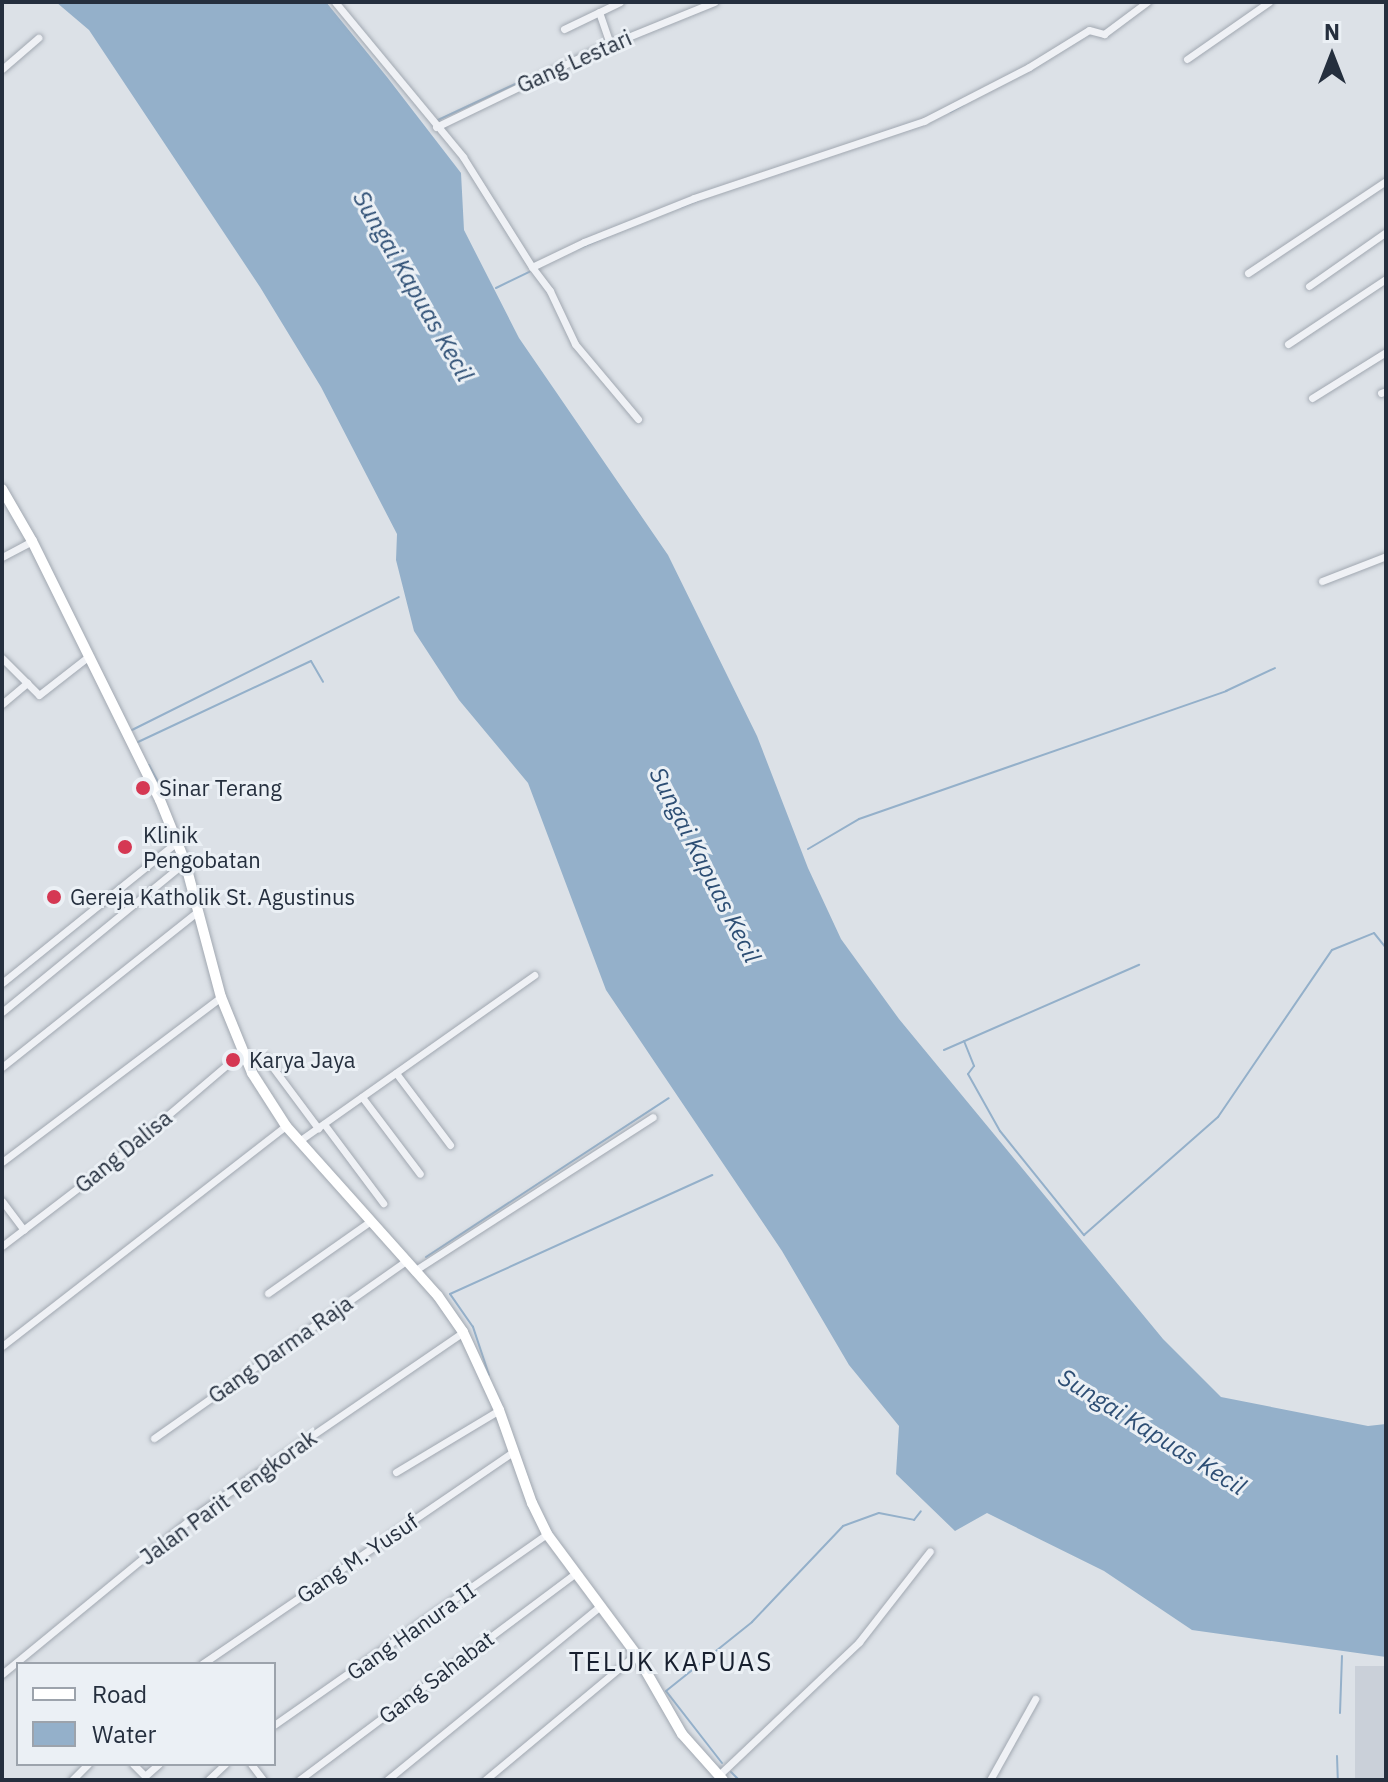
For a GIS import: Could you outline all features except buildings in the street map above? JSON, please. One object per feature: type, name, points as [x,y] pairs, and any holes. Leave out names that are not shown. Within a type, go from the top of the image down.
[{"type":"main road","points":[[2,489],[32,541],[177,842],[221,997],[242,1052],[286,1126],[406,1261],[463,1332],[499,1410],[547,1534],[636,1654],[682,1734],[721,1778]]},
{"type":"street","points":[[335,2],[463,157],[550,291],[575,344],[638,419]]},
{"type":"street","points":[[564,29],[620,2]]},
{"type":"street","points":[[687,2],[691,11]]},
{"type":"street","name":"Gang Lestari","points":[[436,127],[591,52],[611,47],[714,2]]},
{"type":"street","points":[[532,267],[584,242],[703,195],[924,121],[1029,67],[1089,30],[1104,34],[1147,2]]},
{"type":"street","points":[[1187,59],[1269,2]]},
{"type":"street","points":[[599,12],[611,47]]},
{"type":"street","points":[[2,69],[38,38]]},
{"type":"street","points":[[1248,273],[1386,181]]},
{"type":"street","points":[[1309,286],[1386,232]]},
{"type":"street","points":[[1288,344],[1386,279]]},
{"type":"street","points":[[1312,398],[1386,352]]},
{"type":"street","points":[[2,557],[32,541]]},
{"type":"street","points":[[1322,581],[1386,556]]},
{"type":"street","points":[[2,658],[41,695],[89,656]]},
{"type":"street","points":[[2,704],[27,683]]},
{"type":"street","points":[[2,983],[177,842]]},
{"type":"street","points":[[2,1012],[185,862]]},
{"type":"street","points":[[2,1067],[197,912]]},
{"type":"street","points":[[299,1141],[534,975]]},
{"type":"street","points":[[2,1162],[221,997]]},
{"type":"street","name":"Gang Dalisa","points":[[2,1246],[121,1155],[242,1052]]},
{"type":"street","points":[[265,1057],[383,1203]]},
{"type":"street","points":[[396,1073],[450,1145]]},
{"type":"street","points":[[362,1097],[420,1174]]},
{"type":"street","points":[[414,1271],[653,1117]]},
{"type":"street","points":[[2,1346],[286,1126]]},
{"type":"street","points":[[2,1201],[24,1230]]},
{"type":"street","points":[[268,1293],[369,1222]]},
{"type":"street","name":"Gang Darma Raja","points":[[154,1438],[406,1261]]},
{"type":"street","name":"Jalan Parit Tengkorak","points":[[17,1662],[193,1517],[463,1332]]},
{"type":"street","points":[[396,1472],[499,1410]]},
{"type":"street","name":"Gang M. Yusuf","points":[[205,1662],[513,1452]]},
{"type":"street","name":"Gang Hanura II","points":[[276,1724],[547,1534]]},
{"type":"street","points":[[721,1778],[859,1642],[930,1551]]},
{"type":"street","name":"Gang Sahabat","points":[[299,1780],[574,1574]]},
{"type":"street","points":[[387,1780],[599,1607]]},
{"type":"street","points":[[485,1780],[636,1654]]},
{"type":"street","points":[[990,1780],[1035,1699]]},
{"type":"street","points":[[135,1766],[145,1776],[157,1766]]},
{"type":"street","points":[[208,1780],[223,1766]]},
{"type":"shaded area","points":[[1355,1666],[1386,1666],[1386,1780],[1355,1780]]},
{"type":"water","name":"Sungai Kapuas Kecil","points":[[56,2],[326,2],[387,77],[461,173],[464,230],[519,338],[668,555],[757,736],[808,868],[841,939],[899,1019],[1163,1339],[1221,1397],[1368,1426],[1386,1424],[1386,1657],[1192,1630],[1104,1571],[987,1513],[955,1531],[896,1474],[899,1426],[849,1365],[782,1251],[606,990],[528,783],[459,700],[414,631],[396,560],[397,534],[321,387],[260,287],[89,30]]},
{"type":"waterway","points":[[438,120],[539,73]]},
{"type":"waterway","points":[[950,112],[963,105]]},
{"type":"waterway","points":[[681,207],[701,199]]},
{"type":"waterway","points":[[577,249],[608,236]]},
{"type":"waterway","points":[[496,288],[529,272]]},
{"type":"waterway","points":[[132,730],[399,597]]},
{"type":"waterway","points":[[138,742],[311,661],[323,682]]},
{"type":"waterway","points":[[808,849],[859,819],[1226,691],[1275,668]]},
{"type":"waterway","points":[[149,765],[158,782]]},
{"type":"waterway","points":[[964,1041],[974,1066],[968,1074],[1000,1131],[1084,1235],[1218,1117],[1332,950],[1374,933],[1386,948]]},
{"type":"waterway","points":[[944,1050],[1139,965]]},
{"type":"waterway","points":[[426,1257],[669,1098]]},
{"type":"waterway","points":[[489,1375],[473,1327],[450,1294],[712,1175]]},
{"type":"waterway","points":[[722,1763],[666,1691],[752,1622],[843,1526],[879,1513],[914,1520],[921,1511]]},
{"type":"waterway","points":[[1340,1713],[1342,1656]]},
{"type":"waterway","points":[[1337,1756],[1338,1780]]},
{"type":"waterway","points":[[731,1772],[739,1780]]},
{"type":"place","name":"Sinar Terang","points":[[143,788]]},
{"type":"place","name":"Klinik Pengobatan","points":[[125,847]]},
{"type":"place","name":"Gereja Katholik St. Agustinus","points":[[54,897]]},
{"type":"place","name":"Karya Jaya","points":[[233,1060]]},
{"type":"district","name":"TELUK KAPUAS","points":[[671,1662]]}]
